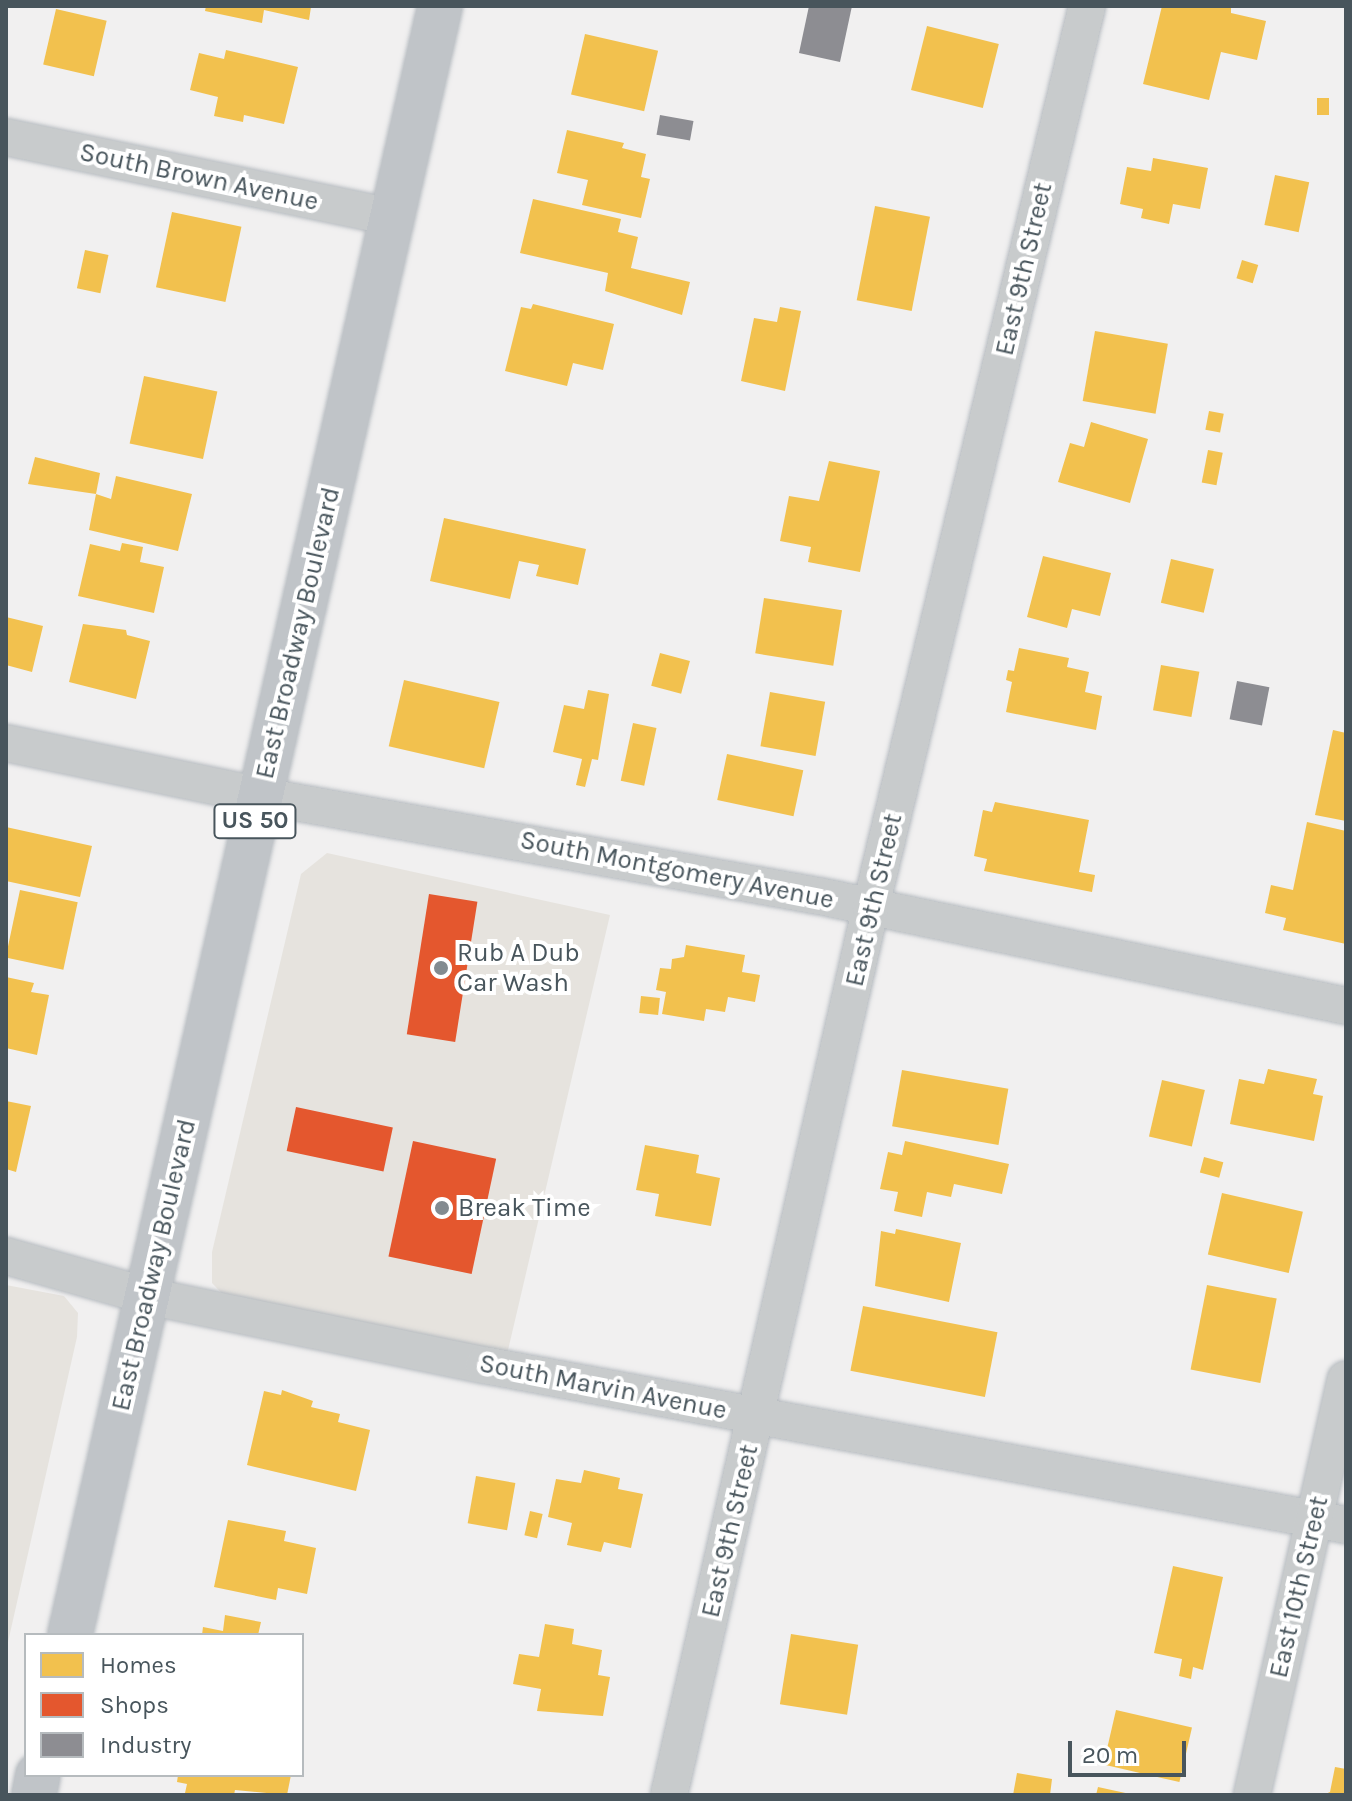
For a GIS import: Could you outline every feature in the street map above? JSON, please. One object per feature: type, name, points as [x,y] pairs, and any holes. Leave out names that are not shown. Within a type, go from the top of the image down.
[{"type":"highway","name":"East Broadway Boulevard","points":[[70,1633],[440,6]]},
{"type":"street","name":"East 9th Street","points":[[669,1795],[871,906],[1087,6]]},
{"type":"street","name":"South Brown Avenue","points":[[6,137],[392,217]]},
{"type":"street","name":"South Montgomery Avenue","points":[[6,743],[261,796],[871,906],[1346,1006]]},
{"type":"street","name":"South Marvin Avenue","points":[[6,1256],[147,1296],[757,1417],[1330,1522]]},
{"type":"street","name":"East 10th Street","points":[[1252,1795],[1330,1522],[1346,1379]]},
{"type":"shaded area","points":[[327,853],[610,915],[505,1363],[231,1303],[212,1283],[212,1252],[301,874]]},
{"type":"shaded area","points":[[6,1285],[64,1296],[78,1313],[77,1337],[6,1651]]},
{"type":"building: Homes","points":[[206,6],[311,7],[309,20],[264,10],[262,23],[205,11]]},
{"type":"building: Homes","points":[[1162,6],[1231,6],[1231,13],[1266,21],[1257,60],[1221,52],[1209,100],[1143,84]]},
{"type":"building: Homes","points":[[56,9],[107,21],[94,76],[43,65]]},
{"type":"building: Homes","points":[[927,26],[999,44],[983,108],[911,90]]},
{"type":"building: Homes","points":[[585,34],[658,51],[644,111],[571,94]]},
{"type":"building: Homes","points":[[226,50],[298,67],[284,124],[244,115],[243,122],[214,116],[218,97],[190,90],[199,53],[224,59]]},
{"type":"building: Homes","points":[[1317,98],[1329,98],[1329,115],[1317,115]]},
{"type":"building: Homes","points":[[567,130],[624,143],[622,148],[646,154],[641,177],[650,179],[641,218],[582,205],[588,180],[557,173]]},
{"type":"building: Homes","points":[[1153,158],[1208,168],[1200,209],[1173,204],[1169,224],[1141,218],[1143,209],[1120,204],[1127,167],[1151,171]]},
{"type":"building: Homes","points":[[1275,175],[1309,182],[1299,232],[1264,225]]},
{"type":"building: Homes","points":[[533,199],[621,219],[618,232],[638,237],[631,268],[690,282],[682,315],[605,291],[608,273],[520,253]]},
{"type":"building: Homes","points":[[875,206],[930,217],[912,311],[857,300]]},
{"type":"building: Homes","points":[[172,212],[241,227],[225,302],[156,287]]},
{"type":"building: Homes","points":[[85,250],[108,255],[100,293],[77,288]]},
{"type":"building: Homes","points":[[1242,260],[1258,265],[1253,283],[1236,278]]},
{"type":"building: Homes","points":[[533,304],[614,324],[603,370],[573,363],[567,386],[505,371],[521,307],[531,309]]},
{"type":"building: Homes","points":[[780,307],[801,311],[785,391],[741,381],[754,318],[777,322]]},
{"type":"building: Homes","points":[[1095,331],[1168,344],[1156,414],[1083,401]]},
{"type":"building: Homes","points":[[144,376],[217,392],[203,459],[130,443]]},
{"type":"building: Homes","points":[[1209,411],[1224,414],[1220,433],[1205,430]]},
{"type":"building: Homes","points":[[1091,422],[1148,439],[1130,503],[1058,482],[1070,443],[1084,447]]},
{"type":"building: Homes","points":[[1208,450],[1223,453],[1216,485],[1202,482]]},
{"type":"building: Homes","points":[[35,457],[100,473],[96,494],[28,484]]},
{"type":"building: Homes","points":[[829,461],[880,471],[860,572],[808,562],[811,547],[780,541],[789,496],[819,501]]},
{"type":"building: Homes","points":[[116,476],[192,494],[178,551],[89,530],[96,494],[111,499]]},
{"type":"building: Homes","points":[[444,518],[586,549],[578,585],[536,576],[539,565],[519,561],[510,599],[430,581]]},
{"type":"building: Homes","points":[[122,543],[143,547],[140,562],[164,567],[154,613],[78,596],[90,544],[120,551]]},
{"type":"building: Homes","points":[[1043,556],[1111,573],[1100,616],[1072,609],[1067,628],[1027,617]]},
{"type":"building: Homes","points":[[1171,559],[1214,569],[1204,613],[1161,603]]},
{"type":"building: Homes","points":[[764,598],[842,610],[833,666],[755,653]]},
{"type":"building: Homes","points":[[6,617],[43,626],[32,672],[6,665]]},
{"type":"building: Homes","points":[[83,624],[126,630],[127,635],[150,641],[136,699],[69,682]]},
{"type":"building: Homes","points":[[1019,648],[1069,658],[1067,667],[1089,672],[1085,692],[1102,696],[1096,730],[1006,712],[1012,682],[1006,680],[1008,670],[1014,671]]},
{"type":"building: Homes","points":[[660,653],[690,661],[681,694],[651,686]]},
{"type":"building: Homes","points":[[1161,665],[1199,672],[1191,717],[1153,710]]},
{"type":"building: Homes","points":[[404,680],[499,702],[484,768],[389,746]]},
{"type":"building: Homes","points":[[588,690],[609,694],[598,760],[592,759],[585,787],[576,785],[582,759],[553,752],[564,705],[584,709]]},
{"type":"building: Homes","points":[[770,692],[825,702],[816,756],[760,746]]},
{"type":"building: Homes","points":[[633,723],[656,728],[644,786],[621,781]]},
{"type":"building: Homes","points":[[1333,730],[1346,733],[1346,821],[1315,815]]},
{"type":"building: Homes","points":[[727,754],[803,770],[794,816],[717,800]]},
{"type":"building: Homes","points":[[995,802],[1089,820],[1079,872],[1095,875],[1092,892],[984,871],[987,859],[974,856],[983,810],[992,812]]},
{"type":"building: Homes","points":[[1307,822],[1346,831],[1346,944],[1283,930],[1286,918],[1265,913],[1271,885],[1293,890]]},
{"type":"building: Homes","points":[[6,827],[92,846],[80,897],[6,881]]},
{"type":"building: Homes","points":[[20,890],[78,902],[63,970],[6,958]]},
{"type":"building: Homes","points":[[686,945],[745,955],[742,972],[760,975],[755,1002],[728,997],[725,1012],[706,1009],[704,1021],[662,1014],[666,992],[656,990],[660,968],[671,969],[672,959],[684,957]]},
{"type":"building: Homes","points":[[6,977],[34,983],[31,992],[49,995],[37,1055],[6,1048]]},
{"type":"building: Homes","points":[[641,996],[660,998],[658,1015],[639,1013]]},
{"type":"building: Homes","points":[[1268,1069],[1317,1079],[1313,1094],[1323,1096],[1314,1141],[1230,1124],[1239,1079],[1264,1084]]},
{"type":"building: Homes","points":[[902,1070],[1008,1089],[998,1145],[892,1126]]},
{"type":"building: Homes","points":[[1162,1080],[1205,1090],[1192,1146],[1149,1137]]},
{"type":"building: Homes","points":[[6,1101],[31,1106],[16,1172],[6,1169]]},
{"type":"building: Homes","points":[[905,1141],[1009,1164],[1002,1194],[954,1184],[951,1197],[927,1192],[922,1217],[894,1211],[898,1192],[880,1189],[888,1152],[902,1155]]},
{"type":"building: Homes","points":[[645,1145],[699,1155],[696,1173],[720,1178],[711,1226],[655,1216],[659,1194],[636,1190]]},
{"type":"building: Homes","points":[[1204,1157],[1223,1162],[1219,1178],[1200,1172]]},
{"type":"building: Homes","points":[[1222,1193],[1303,1212],[1289,1273],[1208,1254]]},
{"type":"building: Homes","points":[[896,1229],[961,1243],[949,1302],[875,1286],[881,1231],[895,1234]]},
{"type":"building: Homes","points":[[1207,1285],[1277,1299],[1260,1383],[1191,1369]]},
{"type":"building: Homes","points":[[863,1306],[997,1332],[985,1397],[850,1371]]},
{"type":"building: Homes","points":[[282,1390],[313,1401],[311,1407],[340,1414],[338,1422],[370,1430],[356,1491],[247,1465],[264,1391],[281,1395]]},
{"type":"building: Homes","points":[[584,1470],[620,1478],[618,1489],[643,1494],[631,1548],[604,1542],[601,1552],[567,1545],[572,1523],[548,1517],[556,1479],[581,1483]]},
{"type":"building: Homes","points":[[476,1476],[515,1483],[507,1530],[468,1523]]},
{"type":"building: Homes","points":[[530,1511],[543,1514],[537,1538],[524,1535]]},
{"type":"building: Homes","points":[[228,1520],[286,1531],[284,1541],[316,1548],[307,1594],[278,1588],[276,1600],[214,1587]]},
{"type":"building: Homes","points":[[1173,1566],[1223,1577],[1203,1670],[1193,1667],[1191,1679],[1179,1676],[1182,1659],[1154,1653]]},
{"type":"building: Homes","points":[[225,1615],[261,1622],[258,1633],[202,1633],[203,1627],[223,1631]]},
{"type":"building: Homes","points":[[545,1624],[574,1629],[572,1644],[602,1650],[598,1675],[610,1677],[603,1716],[537,1711],[541,1689],[513,1684],[519,1654],[539,1657]]},
{"type":"building: Homes","points":[[791,1634],[858,1645],[847,1715],[780,1704]]},
{"type":"building: Homes","points":[[1116,1710],[1192,1728],[1179,1782],[1103,1765]]},
{"type":"building: Homes","points":[[1335,1767],[1346,1769],[1346,1795],[1323,1795],[1330,1792]]},
{"type":"building: Homes","points":[[1017,1773],[1052,1779],[1050,1795],[1013,1795]]},
{"type":"building: Homes","points":[[178,1777],[291,1777],[287,1795],[235,1790],[234,1795],[197,1795],[185,1793],[187,1784],[177,1782]]},
{"type":"building: Homes","points":[[1098,1787],[1130,1794],[1096,1795]]},
{"type":"building: Shops","name":"Rub A Dub Car Wash","points":[[429,894],[477,902],[455,1042],[407,1034]]},
{"type":"building: Shops","name":"Break Time","points":[[296,1107],[393,1128],[383,1172],[287,1151]]},
{"type":"building: Shops","name":"Break Time","points":[[413,1141],[496,1159],[472,1274],[388,1256]]},
{"type":"building: Industry","points":[[809,6],[852,6],[840,62],[799,53]]},
{"type":"building: Industry","points":[[660,115],[693,121],[690,141],[657,135]]},
{"type":"building: Industry","points":[[1237,681],[1269,687],[1262,726],[1230,719]]},
{"type":"place","name":"Rub A Dub Car Wash","points":[[441,968]]},
{"type":"place","name":"Break Time","points":[[442,1208]]}]
